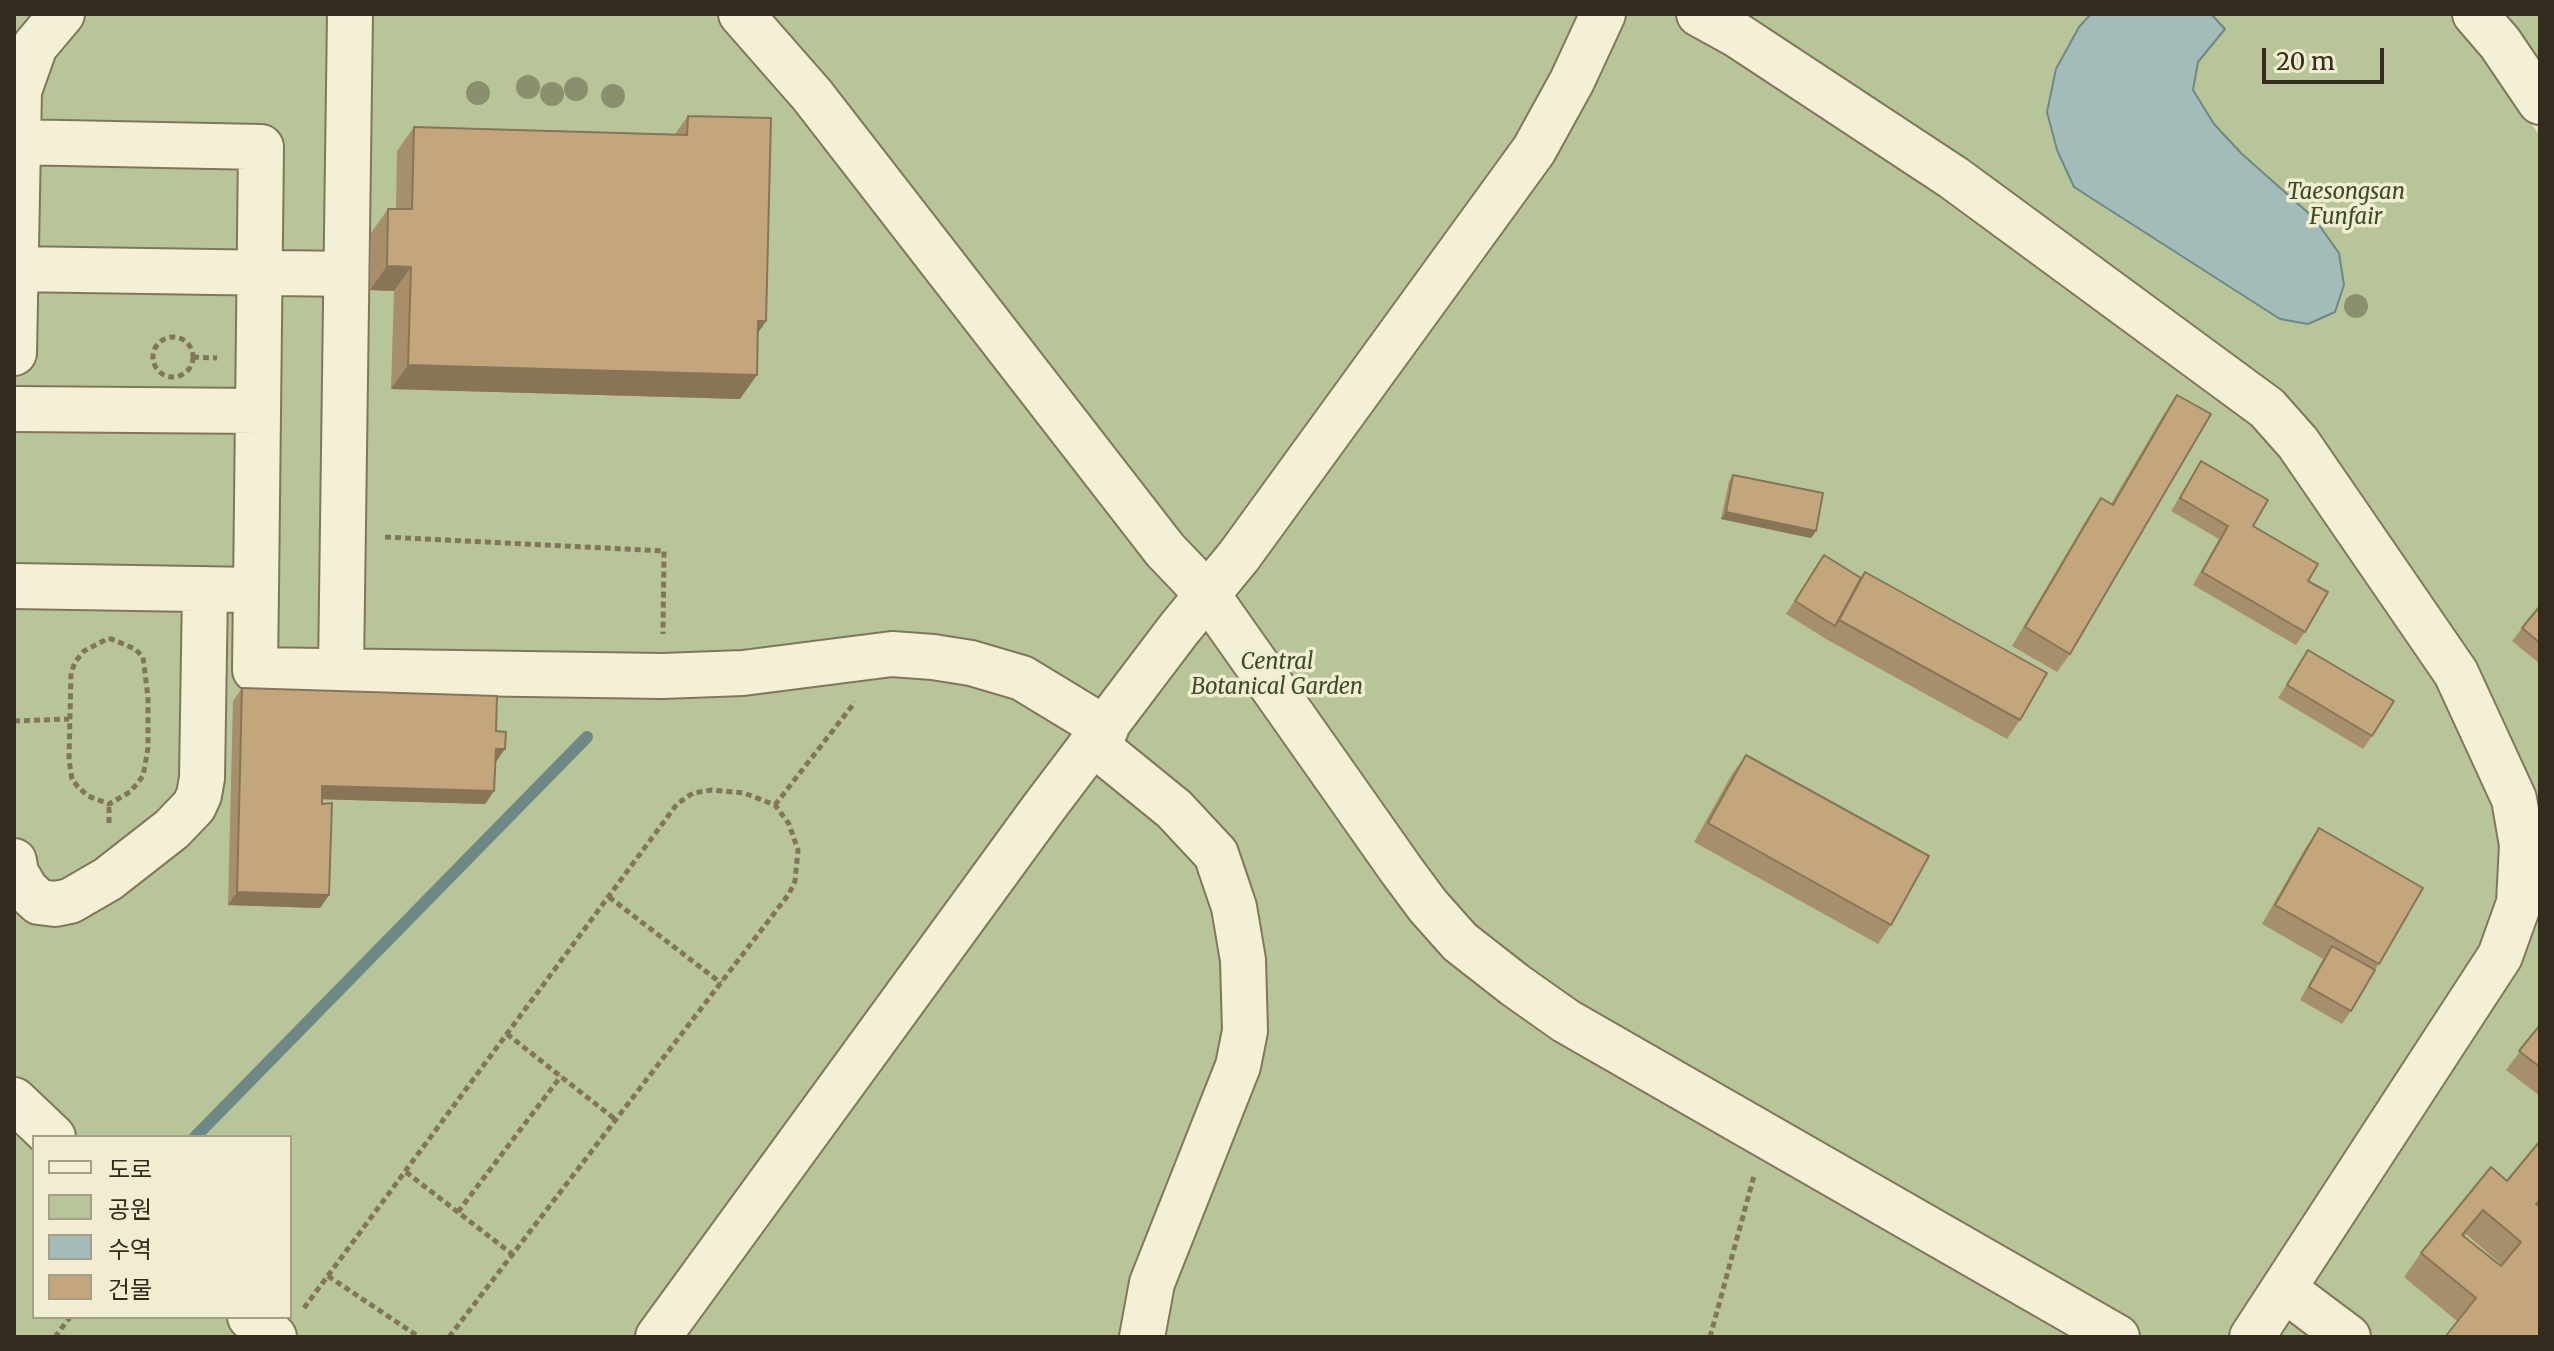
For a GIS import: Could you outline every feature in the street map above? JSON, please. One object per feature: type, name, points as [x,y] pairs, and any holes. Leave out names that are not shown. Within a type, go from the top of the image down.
[{"type":"street","points":[[14,353],[19,91],[35,46],[62,14]]},
{"type":"street","points":[[341,670],[350,14]]},
{"type":"street","points":[[741,14],[812,95],[1165,550],[1207,594],[1402,871],[1460,942],[1566,1021],[2117,1337]]},
{"type":"street","points":[[658,1337],[1042,810],[1239,556],[1534,150],[1558,110],[1603,14]]},
{"type":"street","points":[[1699,14],[1737,35],[1954,178],[2267,408],[2298,443],[2456,673],[2514,799],[2522,845],[2519,903],[2500,956],[2252,1337]]},
{"type":"street","points":[[2475,14],[2500,43],[2540,102]]},
{"type":"street","points":[[16,142],[261,147],[255,670],[662,676],[743,673],[892,654],[933,657],[971,663],[1022,678],[1100,736],[1174,809],[1216,854],[1234,907],[1243,960],[1245,1031],[1238,1066],[1152,1283],[1142,1337]]},
{"type":"street","points":[[14,269],[346,274]]},
{"type":"street","points":[[14,409],[258,411]]},
{"type":"street","points":[[14,586],[256,590]]},
{"type":"street","points":[[14,861],[16,873],[26,890],[39,902],[70,901],[108,879],[172,829],[194,806],[202,778],[205,589]]},
{"type":"street","points":[[14,1100],[51,1135]]},
{"type":"street","points":[[2284,1289],[2348,1337]]},
{"type":"street","points":[[259,1319],[287,1325]]},
{"type":"path","points":[[173,337],[185,340],[192,351],[192,364],[183,374],[164,374],[155,365],[153,352],[156,346],[160,341],[173,337]]},
{"type":"path","points":[[344,535],[664,551],[662,676]]},
{"type":"path","points":[[109,638],[135,649],[143,657],[148,748],[143,776],[118,801],[109,804],[97,801],[72,779],[69,719],[71,673],[84,651],[109,638]]},
{"type":"path","points":[[775,805],[892,654]]},
{"type":"path","points":[[14,721],[69,719]]},
{"type":"path","points":[[287,1325],[406,1172],[677,804],[693,793],[712,790],[744,793],[775,805],[789,824],[798,850],[795,881],[789,894],[449,1337]]},
{"type":"path","points":[[609,897],[721,983]]},
{"type":"path","points":[[507,1034],[616,1120]]},
{"type":"path","points":[[458,1212],[561,1076]]},
{"type":"path","points":[[1710,1337],[1765,1135]]},
{"type":"path","points":[[406,1172],[512,1254]]},
{"type":"path","points":[[328,1276],[419,1337]]},
{"type":"path","points":[[55,1337],[68,1319]]},
{"type":"green space","name":"Central Botanical Garden","points":[[14,14],[2454,14],[2540,136],[2540,1337],[14,1337]]},
{"type":"green space","points":[[2501,14],[2540,14],[2540,69]]},
{"type":"water","points":[[2091,14],[2211,14],[2225,29],[2198,62],[2193,90],[2214,124],[2242,154],[2314,218],[2339,253],[2344,285],[2335,312],[2308,324],[2280,319],[2074,187],[2057,150],[2047,112],[2056,69],[2079,27]]},
{"type":"building","points":[[688,116],[771,118],[766,321],[758,321],[757,375],[408,365],[411,267],[387,266],[388,209],[412,209],[414,127],[687,135]]},
{"type":"building","points":[[2177,395],[2211,414],[2070,654],[2025,627],[2101,498],[2113,505]]},
{"type":"building","points":[[2201,461],[2268,500],[2253,526],[2318,564],[2308,581],[2328,592],[2305,632],[2202,572],[2228,526],[2180,498]]},
{"type":"building","points":[[1733,475],[1823,493],[1816,531],[1726,512]]},
{"type":"building","points":[[1824,555],[1861,578],[1835,626],[1795,601]]},
{"type":"building","points":[[1865,572],[2047,673],[2020,720],[1839,620]]},
{"type":"building","points":[[2540,606],[2540,643],[2522,628]]},
{"type":"building","points":[[2308,650],[2394,701],[2372,736],[2287,685]]},
{"type":"building","points":[[242,688],[497,696],[496,731],[506,732],[505,749],[496,749],[494,791],[322,786],[322,804],[332,803],[329,895],[237,892]]},
{"type":"building","points":[[1746,755],[1929,856],[1891,925],[1708,823]]},
{"type":"building","points":[[2319,828],[2423,888],[2379,964],[2275,905]]},
{"type":"building","points":[[2332,946],[2375,970],[2351,1011],[2309,987]]},
{"type":"building","points":[[2540,1025],[2540,1067],[2519,1051]]},
{"type":"building","points":[[2540,1141],[2540,1200],[2536,1204],[2540,1207],[2540,1337],[2445,1337],[2476,1298],[2421,1253],[2491,1167],[2507,1181]],"holes":[[[2483,1210],[2521,1242],[2501,1266],[2462,1235]]]},
{"type":"waterway","points":[[197,1135],[587,737]]},
{"type":"park label","name":"Taesongsan Funfair","points":[[2346,206]]}]
